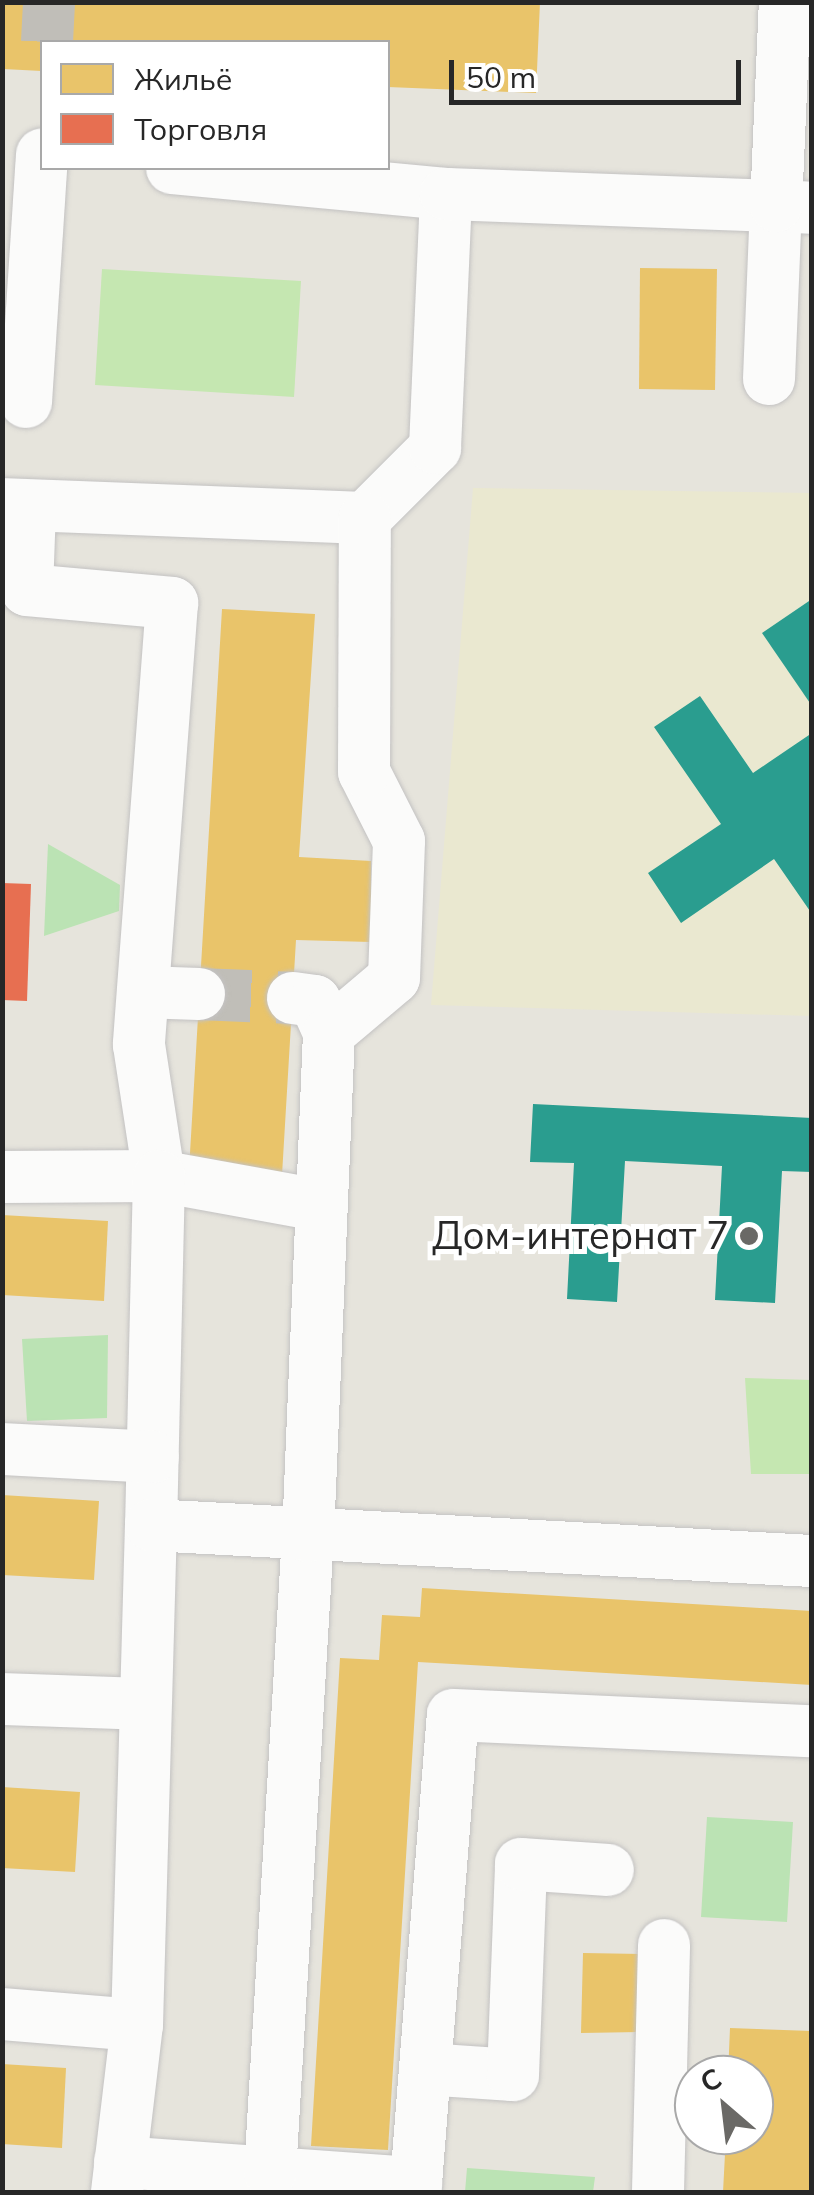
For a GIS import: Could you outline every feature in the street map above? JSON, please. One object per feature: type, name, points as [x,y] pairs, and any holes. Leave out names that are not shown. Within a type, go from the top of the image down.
[{"type":"lane","points":[[768,380],[794,207],[793,16]]},
{"type":"lane","points":[[26,402],[41,170]]},
{"type":"lane","points":[[193,170],[446,194],[794,207]]},
{"type":"lane","points":[[270,2173],[308,1536],[319,1205],[310,1015],[394,978],[399,841],[364,772],[365,518],[436,448],[446,194]]},
{"type":"lane","points":[[365,518],[16,506],[28,590],[172,604],[139,1045],[159,1176],[138,2026],[119,2177],[270,2173],[349,2185],[416,2183],[453,1714],[812,1731]]},
{"type":"lane","points":[[143,992],[199,994]]},
{"type":"lane","points":[[2,1177],[159,1176],[319,1205]]},
{"type":"lane","points":[[2,1449],[153,1458]]},
{"type":"lane","points":[[151,1525],[812,1561]]},
{"type":"lane","points":[[2,1699],[144,1704]]},
{"type":"lane","points":[[425,2069],[513,2075],[521,1864],[608,1870]]},
{"type":"lane","points":[[658,2192],[664,1944]]},
{"type":"lane","points":[[2,2014],[138,2026]]},
{"type":"shaded area","points":[[473,488],[811,493],[811,1016],[431,1005]]},
{"type":"green space","points":[[102,269],[301,281],[294,397],[95,385]]},
{"type":"green space","points":[[48,844],[120,885],[119,911],[44,936]]},
{"type":"green space","points":[[108,1335],[107,1418],[27,1421],[22,1339]]},
{"type":"green space","points":[[745,1378],[811,1380],[811,1474],[751,1474]]},
{"type":"green space","points":[[707,1817],[793,1822],[787,1922],[701,1917]]},
{"type":"green space","points":[[467,2168],[595,2177],[593,2192],[465,2192]]},
{"type":"building: Жильё","points":[[3,2],[540,2],[536,93],[390,87],[390,40],[40,40],[40,71],[3,69]]},
{"type":"building: Жильё","points":[[640,268],[717,269],[715,390],[639,389]]},
{"type":"building: Жильё","points":[[222,609],[315,614],[299,857],[371,861],[371,942],[296,940],[282,1175],[189,1170]]},
{"type":"building: Жильё","points":[[2,1215],[108,1221],[104,1301],[2,1295]]},
{"type":"building: Жильё","points":[[2,1495],[99,1501],[94,1580],[2,1575]]},
{"type":"building: Жильё","points":[[422,1588],[812,1611],[812,1685],[418,1662],[388,2150],[311,2146],[340,1658],[379,1660],[382,1615],[420,1617]]},
{"type":"building: Жильё","points":[[2,1787],[80,1792],[75,1872],[2,1868]]},
{"type":"building: Жильё","points":[[583,1953],[642,1954],[640,2032],[581,2033]]},
{"type":"building: Жильё","points":[[730,2028],[812,2031],[812,2192],[723,2192],[725,2155],[774,2155],[774,2055],[729,2055]]},
{"type":"building: Жильё","points":[[2,2064],[66,2068],[62,2148],[2,2144]]},
{"type":"building: Торговля","points":[[2,883],[31,884],[27,1001],[2,1000]]},
{"type":"building: Школы","points":[[812,599],[812,706],[762,633]]},
{"type":"building: Школы","points":[[700,696],[753,773],[812,733],[812,914],[774,859],[681,923],[648,873],[721,824],[654,727]]},
{"type":"building: Школы","name":"Дом-интернат 7","points":[[533,1104],[812,1118],[812,1172],[782,1171],[775,1303],[715,1300],[722,1166],[625,1161],[617,1302],[567,1299],[574,1163],[530,1162]]},
{"type":"tunnel","points":[[47,40],[49,2]]},
{"type":"tunnel","points":[[199,994],[293,998]]},
{"type":"place","name":"Дом-интернат 7","points":[[749,1236]]}]
